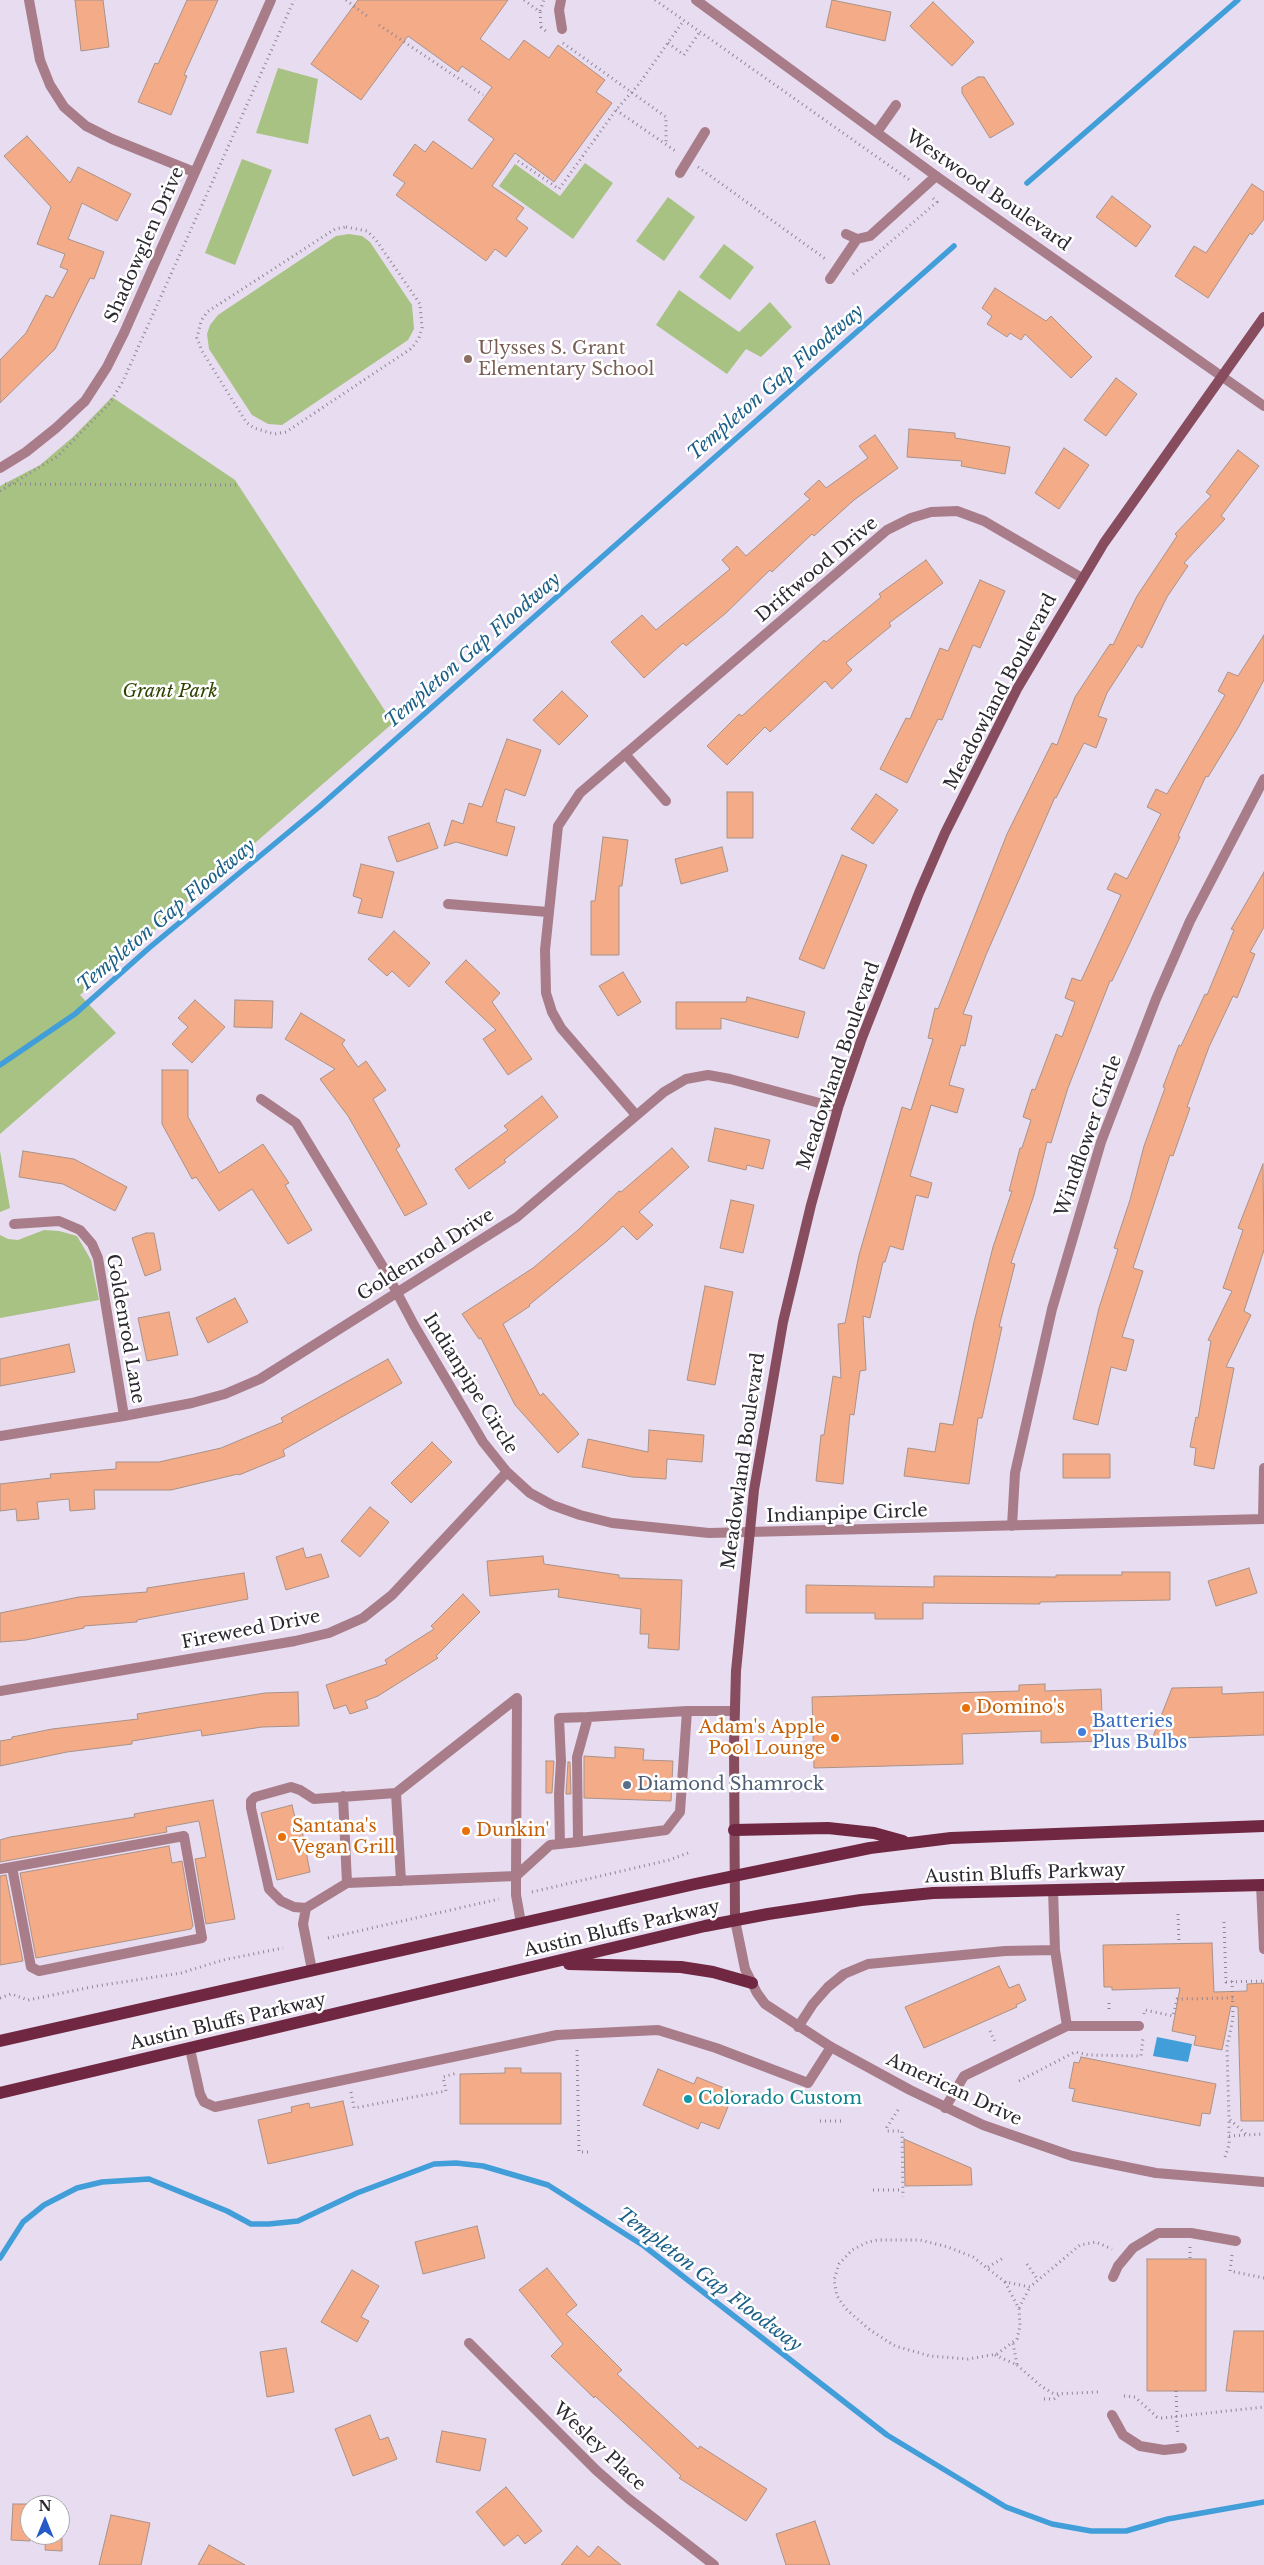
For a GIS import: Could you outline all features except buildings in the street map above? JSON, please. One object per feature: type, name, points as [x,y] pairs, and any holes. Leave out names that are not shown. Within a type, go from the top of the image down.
[{"type":"main road","name":"Austin Bluffs Parkway","points":[[0,2041],[737,1875],[870,1848],[908,1843],[1023,1834],[1264,1826]]},
{"type":"main road","points":[[734,1830],[828,1828],[874,1833],[908,1843]]},
{"type":"main road","name":"Austin Bluffs Parkway","points":[[0,2093],[735,1920],[861,1900],[933,1893],[1262,1885]]},
{"type":"main road","points":[[549,1964],[681,1968],[712,1972],[752,1983]]},
{"type":"street","points":[[29,0],[40,60],[50,85],[64,107],[86,126],[112,139],[194,172]]},
{"type":"street","name":"Shadowglen Drive","points":[[0,468],[26,452],[56,428],[85,400],[102,374],[124,333],[271,0]]},
{"type":"street","points":[[561,0],[559,10],[562,29]]},
{"type":"street","name":"Westwood Boulevard","points":[[696,0],[936,176],[1264,406]]},
{"type":"street","points":[[877,132],[896,105]]},
{"type":"street","points":[[680,173],[705,132]]},
{"type":"street","points":[[846,234],[858,239],[870,236],[936,176]]},
{"type":"street","points":[[830,279],[858,239]]},
{"type":"street","name":"Meadowland Boulevard","points":[[735,1920],[737,1875],[734,1830],[735,1711],[738,1643],[748,1533],[770,1390],[783,1322],[810,1205],[838,1108],[903,931],[945,833],[1016,689],[1082,578],[1221,375],[1264,317]]},
{"type":"street","name":"Driftwood Drive","points":[[636,1115],[573,1044],[552,1012],[546,993],[544,972],[548,912],[558,826],[580,793],[888,530],[910,518],[931,512],[957,512],[984,521],[1082,578]]},
{"type":"street","points":[[625,754],[666,801]]},
{"type":"street","name":"Windflower Circle","points":[[1012,1526],[1016,1474],[1050,1318],[1101,1142],[1159,990],[1199,903],[1264,779]]},
{"type":"street","points":[[448,904],[548,912]]},
{"type":"street","name":"Goldenrod Drive","points":[[0,1436],[124,1416],[225,1394],[260,1379],[516,1217],[664,1092],[686,1079],[708,1075],[730,1079],[838,1108]]},
{"type":"street","name":"Indianpipe Circle","points":[[260,1099],[296,1123],[484,1442],[507,1472],[530,1493],[545,1501],[580,1515],[604,1521],[710,1533],[1264,1519]]},
{"type":"street","name":"Goldenrod Lane","points":[[14,1224],[60,1221],[80,1230],[92,1244],[98,1258],[124,1416]]},
{"type":"street","points":[[1264,1468],[1264,1519]]},
{"type":"street","name":"Fireweed Drive","points":[[0,1691],[295,1641],[328,1633],[363,1618],[392,1595],[507,1472]]},
{"type":"street","points":[[521,1923],[516,1895],[516,1876],[517,1698],[396,1793],[314,1799],[291,1787],[260,1794],[251,1801],[268,1889],[281,1901],[294,1907],[306,1908],[347,1884],[516,1876],[550,1845],[666,1830],[680,1812],[687,1712]]},
{"type":"street","points":[[560,1844],[559,1794],[561,1761],[559,1718],[735,1711]]},
{"type":"street","points":[[578,1842],[577,1757],[588,1717]]},
{"type":"street","points":[[396,1793],[401,1881]]},
{"type":"street","points":[[343,1796],[347,1884]]},
{"type":"street","points":[[0,1869],[184,1836],[202,1938],[39,1971],[31,1967],[12,1867]]},
{"type":"street","points":[[1262,1885],[1264,1949]]},
{"type":"street","points":[[1053,1890],[1055,1950],[1066,2026]]},
{"type":"street","points":[[306,1908],[303,1924],[312,1970]]},
{"type":"street","name":"American Drive","points":[[735,1920],[745,1969],[765,2004],[831,2047],[945,2108],[1026,2141],[1113,2165],[1205,2178],[1264,2182]]},
{"type":"street","points":[[798,2027],[813,2004],[828,1987],[844,1974],[868,1964],[1006,1951],[1055,1950]]},
{"type":"street","points":[[945,2108],[964,2076],[1066,2026],[1139,2026]]},
{"type":"street","points":[[190,2049],[200,2094],[204,2102],[215,2107],[557,2035],[658,2030],[716,2048],[808,2083],[831,2047]]},
{"type":"street","points":[[1114,2277],[1124,2257],[1147,2238],[1158,2233],[1191,2233],[1236,2240]]},
{"type":"street","name":"Wesley Place","points":[[469,2343],[596,2470],[714,2565]]},
{"type":"street","points":[[1112,2415],[1123,2434],[1140,2446],[1164,2450],[1182,2448]]},
{"type":"path","points":[[346,0],[368,17]]},
{"type":"path","points":[[524,0],[540,12]]},
{"type":"path","points":[[544,0],[540,12],[541,27],[548,32]]},
{"type":"path","points":[[616,110],[850,276],[938,202],[655,0]]},
{"type":"path","points":[[518,161],[559,189],[684,20]]},
{"type":"path","points":[[379,25],[483,95]]},
{"type":"path","points":[[668,43],[684,55],[699,33]]},
{"type":"path","points":[[556,38],[666,117],[666,144]]},
{"type":"path","points":[[346,227],[367,232],[376,240],[420,304],[422,328],[419,338],[412,348],[286,432],[274,434],[264,432],[246,422],[202,351],[197,338],[198,329],[208,312],[336,229],[346,227]]},
{"type":"path","points":[[5,484],[238,484]]},
{"type":"path","points":[[532,1892],[669,1860],[688,1853]]},
{"type":"path","points":[[328,1938],[499,1898]]},
{"type":"path","points":[[1178,1914],[1179,1943]]},
{"type":"path","points":[[1224,1922],[1226,1982],[1264,1981]]},
{"type":"path","points":[[0,1998],[11,1994],[28,2000],[97,1986],[180,1973],[223,1960],[283,1948]]},
{"type":"path","points":[[1225,2156],[1229,2145],[1227,2047],[1233,2018],[1232,1981]]},
{"type":"path","points":[[585,2050],[576,2050],[579,2152],[590,2152]]},
{"type":"path","points":[[351,2092],[354,2108],[446,2090],[443,2077],[462,2072]]},
{"type":"path","points":[[898,2110],[887,2131],[902,2131],[903,2197]]},
{"type":"path","points":[[1229,2119],[1247,2135]]},
{"type":"path","points":[[820,2121],[844,2121]]},
{"type":"path","points":[[1229,2136],[1264,2134]]},
{"type":"path","points":[[873,2190],[903,2190]]},
{"type":"path","points":[[886,2239],[934,2242],[967,2254],[988,2267],[1005,2282],[1018,2309],[1019,2334],[1013,2342],[994,2355],[968,2359],[944,2358],[904,2350],[870,2330],[846,2309],[837,2296],[834,2280],[839,2264],[852,2250],[868,2242],[886,2239]]},
{"type":"path","points":[[1018,2309],[1030,2286],[1080,2245],[1096,2242],[1113,2250]]},
{"type":"path","points":[[1182,2246],[1198,2249]]},
{"type":"path","points":[[1190,2247],[1190,2259]]},
{"type":"path","points":[[1224,2254],[1233,2256],[1230,2271],[1264,2278]]},
{"type":"path","points":[[988,2267],[1005,2257]]},
{"type":"path","points":[[1026,2264],[1038,2280]]},
{"type":"path","points":[[1005,2282],[1030,2286]]},
{"type":"path","points":[[1013,2342],[1017,2365]]},
{"type":"path","points":[[994,2355],[1017,2365],[1041,2386],[1059,2395],[1098,2392]]},
{"type":"path","points":[[1176,2391],[1178,2434]]},
{"type":"path","points":[[1044,2399],[1054,2399],[1059,2395]]},
{"type":"path","points":[[1124,2396],[1135,2397],[1157,2418],[1264,2407]]},
{"type":"green space","points":[[278,68],[318,79],[308,144],[256,133]]},
{"type":"green space","points":[[242,159],[272,170],[235,265],[205,253]]},
{"type":"green space","points":[[585,163],[613,183],[573,239],[499,186],[515,164],[560,196]]},
{"type":"green space","points":[[668,197],[695,217],[664,261],[636,241]]},
{"type":"green space","points":[[349,234],[362,236],[370,242],[412,305],[414,329],[408,340],[282,425],[268,424],[252,415],[209,349],[207,334],[210,325],[218,315],[336,236]]},
{"type":"green space","points":[[724,244],[754,267],[730,300],[699,277]]},
{"type":"green space","points":[[679,290],[739,332],[770,302],[792,327],[761,357],[746,349],[727,374],[656,325]]},
{"type":"green space","name":"Grant Park","points":[[112,397],[235,480],[393,723],[80,995],[116,1033],[0,1134],[0,486],[40,465],[73,437]]},
{"type":"green space","points":[[0,1151],[10,1208],[0,1212]]},
{"type":"green space","points":[[44,1230],[59,1231],[77,1236],[91,1260],[99,1300],[0,1318],[0,1235],[8,1239],[18,1240]]},
{"type":"water","points":[[1157,2037],[1192,2044],[1188,2062],[1153,2056]]},
{"type":"waterway","name":"Templeton Gap Floodway","points":[[1027,183],[1238,0]]},
{"type":"waterway","name":"Templeton Gap Floodway","points":[[0,1065],[75,1014],[149,948],[319,807],[954,246]]},
{"type":"waterway","name":"Templeton Gap Floodway","points":[[0,2258],[23,2222],[44,2205],[77,2188],[102,2182],[149,2179],[227,2211],[251,2224],[269,2224],[298,2221],[357,2193],[434,2164],[456,2163],[483,2166],[548,2185],[644,2246],[887,2435],[1006,2507],[1052,2524],[1091,2531],[1126,2531],[1168,2519],[1264,2502]]},
{"type":"place","name":"Ulysses S. Grant Elementary School","points":[[468,359]]},
{"type":"place","name":"Domino's","points":[[966,1708]]},
{"type":"place","name":"Batteries Plus Bulbs","points":[[1082,1732]]},
{"type":"place","name":"Adam's Apple Pool Lounge","points":[[835,1738]]},
{"type":"place","name":"Diamond Shamrock","points":[[627,1785]]},
{"type":"place","name":"Dunkin'","points":[[466,1831]]},
{"type":"place","name":"Santana's Vegan Grill","points":[[282,1837]]},
{"type":"place","name":"Colorado Custom","points":[[688,2099]]}]
